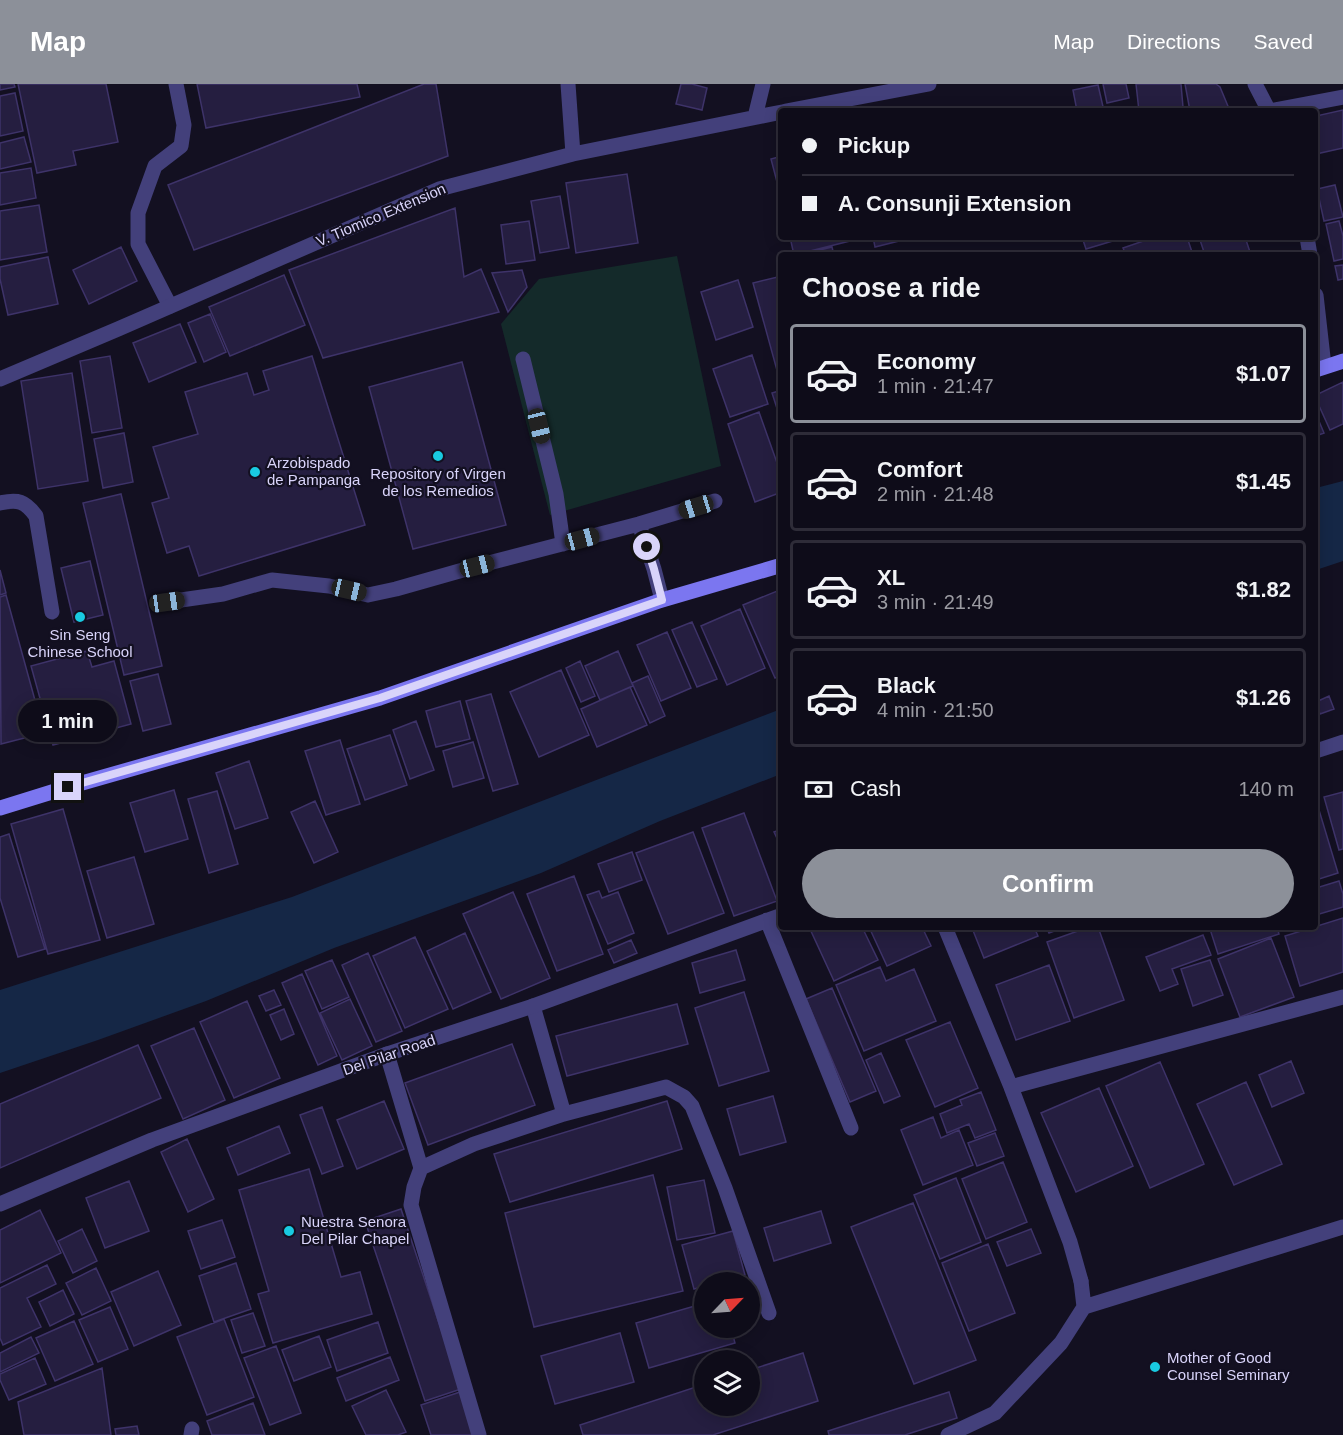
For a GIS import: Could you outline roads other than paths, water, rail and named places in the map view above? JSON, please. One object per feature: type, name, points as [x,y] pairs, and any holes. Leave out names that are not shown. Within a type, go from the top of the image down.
[{"type":"main road","points":[[1320,368],[1343,361]]},
{"type":"main road","points":[[0,808],[79,783],[380,698],[662,600],[778,566]]},
{"type":"street","points":[[170,306],[138,244],[138,213],[155,166],[181,146],[184,124],[176,84]]},
{"type":"street","points":[[568,84],[573,154]]},
{"type":"street","points":[[755,117],[763,84]]},
{"type":"street","name":"V. Tiomico Extension","points":[[800,108],[929,84]]},
{"type":"street","points":[[1255,84],[1268,108]]},
{"type":"street","points":[[1286,108],[1343,97]]},
{"type":"street","name":"V. Tiomico Extension","points":[[0,380],[439,189],[573,154],[778,112]]},
{"type":"street","points":[[1318,332],[1320,368]]},
{"type":"street","points":[[523,358],[556,494],[563,544]]},
{"type":"street","points":[[0,503],[13,501],[28,505],[36,516],[52,612]]},
{"type":"street","points":[[167,602],[223,594],[272,580],[329,586],[368,595],[639,524],[715,501]]},
{"type":"street","points":[[639,524],[662,600]]},
{"type":"street","points":[[1318,750],[1343,742]]},
{"type":"street","name":"Del Pilar Road","points":[[0,1204],[152,1140],[387,1054],[534,1006],[774,918]]},
{"type":"street","points":[[778,930],[851,1128]]},
{"type":"street","points":[[946,930],[1011,1087],[1070,1242],[1081,1281],[1084,1307],[1061,1343],[995,1413],[948,1435]]},
{"type":"street","points":[[1011,1087],[1343,997]]},
{"type":"street","points":[[534,1006],[564,1114]]},
{"type":"street","points":[[387,1054],[421,1168],[414,1187],[411,1205],[479,1435]]},
{"type":"street","points":[[421,1168],[474,1144],[564,1114],[666,1087],[684,1097],[692,1106],[725,1188],[769,1313]]},
{"type":"street","points":[[1084,1307],[1343,1227]]},
{"type":"water","points":[[1343,481],[1343,561],[1318,569],[1318,487]]},
{"type":"water","points":[[778,710],[778,775],[660,821],[541,873],[334,948],[206,1001],[0,1073],[0,990],[292,897]]},
{"type":"place","name":"Repository of Virgen de los Remedios","points":[[438,456]]},
{"type":"place","name":"Arzobispado de Pampanga","points":[[255,472]]},
{"type":"place","name":"Sin Seng Chinese School","points":[[80,617]]},
{"type":"place","name":"Nuestra Senora Del Pilar Chapel","points":[[289,1231]]},
{"type":"place","name":"Mother of Good Counsel Seminary","points":[[1155,1367]]}]
